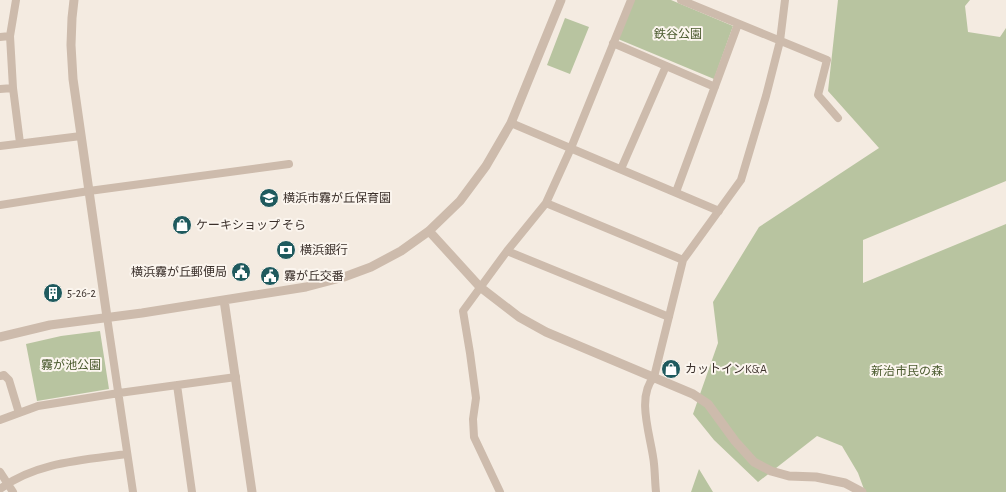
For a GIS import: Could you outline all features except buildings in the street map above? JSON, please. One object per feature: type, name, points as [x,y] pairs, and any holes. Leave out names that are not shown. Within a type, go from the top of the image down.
[{"type":"street","points":[[16,0],[10,36],[13,88],[20,143]]},
{"type":"street","points":[[74,0],[71,45],[73,79],[132,492]]},
{"type":"street","points":[[0,337],[50,325],[142,313],[306,287],[344,277],[371,267],[401,251],[429,231],[464,196],[486,166],[511,123],[561,0]]},
{"type":"street","points":[[500,492],[474,437],[472,419],[476,398],[463,311],[507,251],[546,203],[571,148],[631,0]]},
{"type":"street","points":[[681,0],[827,60],[818,94],[838,118]]},
{"type":"street","points":[[656,492],[654,463],[645,404],[649,382],[654,377],[683,260],[742,180],[780,41],[786,0]]},
{"type":"street","points":[[676,192],[738,24]]},
{"type":"street","points":[[0,37],[10,36]]},
{"type":"street","points":[[613,43],[715,87]]},
{"type":"street","points":[[621,169],[666,66]]},
{"type":"street","points":[[0,89],[13,88]]},
{"type":"street","points":[[511,123],[719,211]]},
{"type":"street","points":[[0,146],[81,136]]},
{"type":"street","points":[[0,205],[89,191],[289,164]]},
{"type":"street","points":[[546,203],[683,260]]},
{"type":"street","points":[[429,231],[480,287],[519,317],[546,332],[686,390],[708,404],[735,441],[754,462],[771,471],[789,476],[816,477],[845,483],[862,492]]},
{"type":"street","points":[[507,251],[669,317]]},
{"type":"street","points":[[224,300],[252,492]]},
{"type":"street","points":[[0,376],[4,375],[9,380],[20,413]]},
{"type":"street","points":[[0,420],[38,406],[236,377]]},
{"type":"street","points":[[177,386],[192,492]]},
{"type":"street","points":[[0,489],[7,483],[38,470],[52,466],[127,454]]},
{"type":"street","points":[[0,472],[13,492]]},
{"type":"green space","name":"鉄谷公園","points":[[634,0],[671,0],[733,26],[714,79],[618,39]]},
{"type":"green space","name":"新治市民の森","points":[[838,0],[970,0],[965,6],[968,32],[1000,37],[1006,28],[1006,181],[863,240],[863,283],[1006,224],[1006,492],[865,492],[858,473],[842,446],[817,436],[758,482],[714,440],[693,414],[718,343],[713,302],[759,227],[879,148],[828,91]]},
{"type":"green space","points":[[565,18],[589,27],[570,74],[547,65]]},
{"type":"green space","name":"霧が池公園","points":[[100,331],[109,389],[37,401],[26,344],[61,336]]},
{"type":"green space","points":[[699,469],[713,492],[691,492]]},
{"type":"place","name":"横浜市霧が丘保育園","points":[[269,198]]},
{"type":"place","name":"ケーキショップ そら","points":[[182,225]]},
{"type":"place","name":"横浜銀行","points":[[286,250]]},
{"type":"place","name":"横浜霧が丘郵便局","points":[[241,272]]},
{"type":"place","name":"霧が丘交番","points":[[270,276]]},
{"type":"place","name":"5-26-2","points":[[53,293]]},
{"type":"place","name":"カットインK&A","points":[[671,369]]}]
